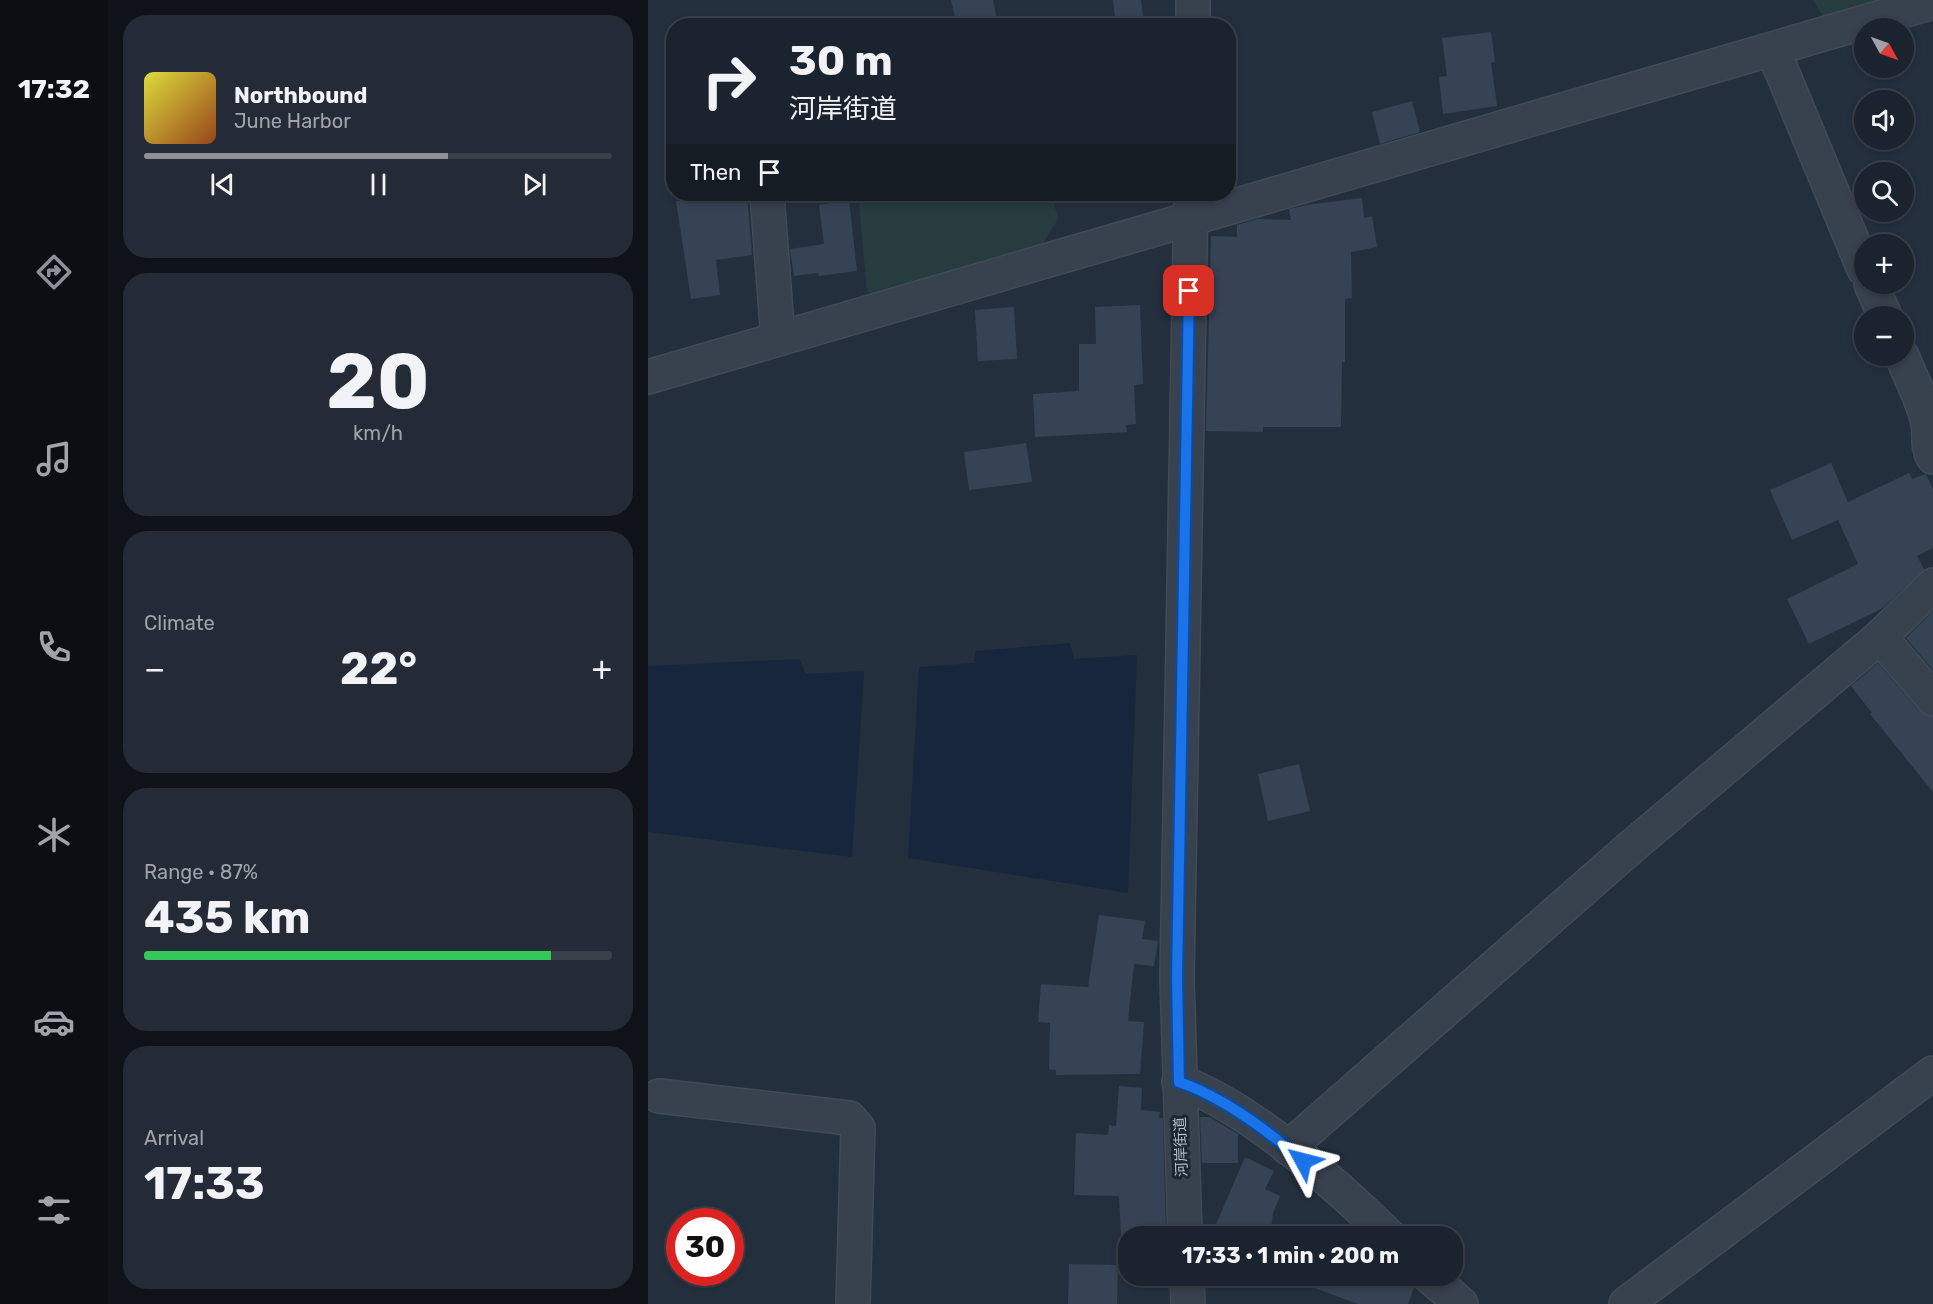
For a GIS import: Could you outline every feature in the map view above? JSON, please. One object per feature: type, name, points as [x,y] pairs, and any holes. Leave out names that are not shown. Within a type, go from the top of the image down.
[{"type":"street","points":[[1193,18],[1194,0]]},
{"type":"street","points":[[1236,195],[1773,50],[1933,2]]},
{"type":"street","points":[[1773,50],[1854,245]]},
{"type":"street","points":[[768,201],[778,339]]},
{"type":"street","points":[[648,377],[778,339],[1213,201]]},
{"type":"street","name":"河岸街道","points":[[1185,1226],[1177,966],[1191,207]]},
{"type":"street","points":[[1906,366],[1927,416],[1930,432],[1928,448],[1933,457]]},
{"type":"street","points":[[1288,1148],[1639,840],[1880,637],[1933,585]]},
{"type":"street","points":[[1880,637],[1933,699]]},
{"type":"street","points":[[1626,1304],[1933,1073]]},
{"type":"street","points":[[1179,1082],[1200,1089],[1288,1148],[1379,1226]]},
{"type":"street","points":[[659,1096],[849,1118],[858,1128],[853,1304]]},
{"type":"street","points":[[1187,1286],[1188,1304]]},
{"type":"street","points":[[1429,1286],[1461,1304]]},
{"type":"green space","points":[[1813,0],[1883,0],[1825,20]]},
{"type":"green space","points":[[859,201],[1054,201],[1058,219],[1037,253],[882,297],[867,291]]},
{"type":"water","points":[[1070,643],[1074,659],[1137,655],[1128,893],[908,858],[919,667],[974,663],[975,651]]},
{"type":"water","points":[[799,659],[806,674],[864,671],[852,857],[648,832],[648,666]]},
{"type":"building","points":[[951,0],[993,0],[996,18],[955,18]]},
{"type":"building","points":[[1113,0],[1141,0],[1143,18],[1115,18]]},
{"type":"building","points":[[1491,32],[1495,62],[1491,63],[1497,106],[1443,114],[1439,77],[1447,76],[1442,38]]},
{"type":"building","points":[[1412,101],[1420,132],[1380,144],[1372,112]]},
{"type":"building","points":[[1362,198],[1364,218],[1372,216],[1377,247],[1351,252],[1352,298],[1345,299],[1345,362],[1342,362],[1341,427],[1263,427],[1263,432],[1206,431],[1211,236],[1237,237],[1237,225],[1257,219],[1291,220],[1289,209]]},
{"type":"building","points":[[676,201],[748,201],[752,255],[716,260],[720,295],[691,299]]},
{"type":"building","points":[[849,201],[857,271],[819,276],[818,273],[794,276],[790,249],[824,244],[819,205]]},
{"type":"building","points":[[1140,305],[1143,384],[1134,385],[1136,424],[1126,425],[1127,432],[1035,437],[1033,394],[1079,391],[1079,344],[1096,344],[1095,307]]},
{"type":"building","points":[[1014,307],[1017,359],[978,361],[975,310]]},
{"type":"building","points":[[1026,443],[1032,482],[969,490],[964,452]]},
{"type":"building","points":[[1831,463],[1848,502],[1909,473],[1912,479],[1926,474],[1933,489],[1933,548],[1917,556],[1924,569],[1883,608],[1809,644],[1787,599],[1858,564],[1838,520],[1792,540],[1770,490]]},
{"type":"building","points":[[1933,611],[1933,670],[1906,638]]},
{"type":"building","points":[[1878,663],[1919,711],[1933,717],[1933,792],[1870,714],[1872,713],[1851,686]]},
{"type":"building","points":[[1299,764],[1310,811],[1268,821],[1258,774]]},
{"type":"building","points":[[1099,915],[1145,921],[1142,939],[1158,941],[1154,966],[1134,964],[1128,1021],[1144,1022],[1140,1074],[1056,1075],[1056,1070],[1049,1069],[1050,1023],[1038,1022],[1041,984],[1088,987]]},
{"type":"building","points":[[1119,1086],[1142,1088],[1141,1110],[1160,1112],[1159,1118],[1163,1118],[1166,1226],[1120,1226],[1119,1196],[1074,1195],[1076,1133],[1108,1135],[1109,1125],[1116,1126]]},
{"type":"building","points":[[1200,1117],[1209,1117],[1238,1134],[1238,1163],[1202,1163]]},
{"type":"building","points":[[1245,1157],[1274,1171],[1265,1189],[1280,1196],[1273,1213],[1271,1226],[1215,1226]]},
{"type":"building","points":[[1069,1264],[1118,1265],[1117,1304],[1068,1304]]},
{"type":"building","points":[[1309,1286],[1414,1287],[1408,1304],[1358,1304]]},
{"type":"route","points":[[1189,291],[1177,978],[1179,1082],[1200,1089],[1232,1109],[1303,1161]]}]
